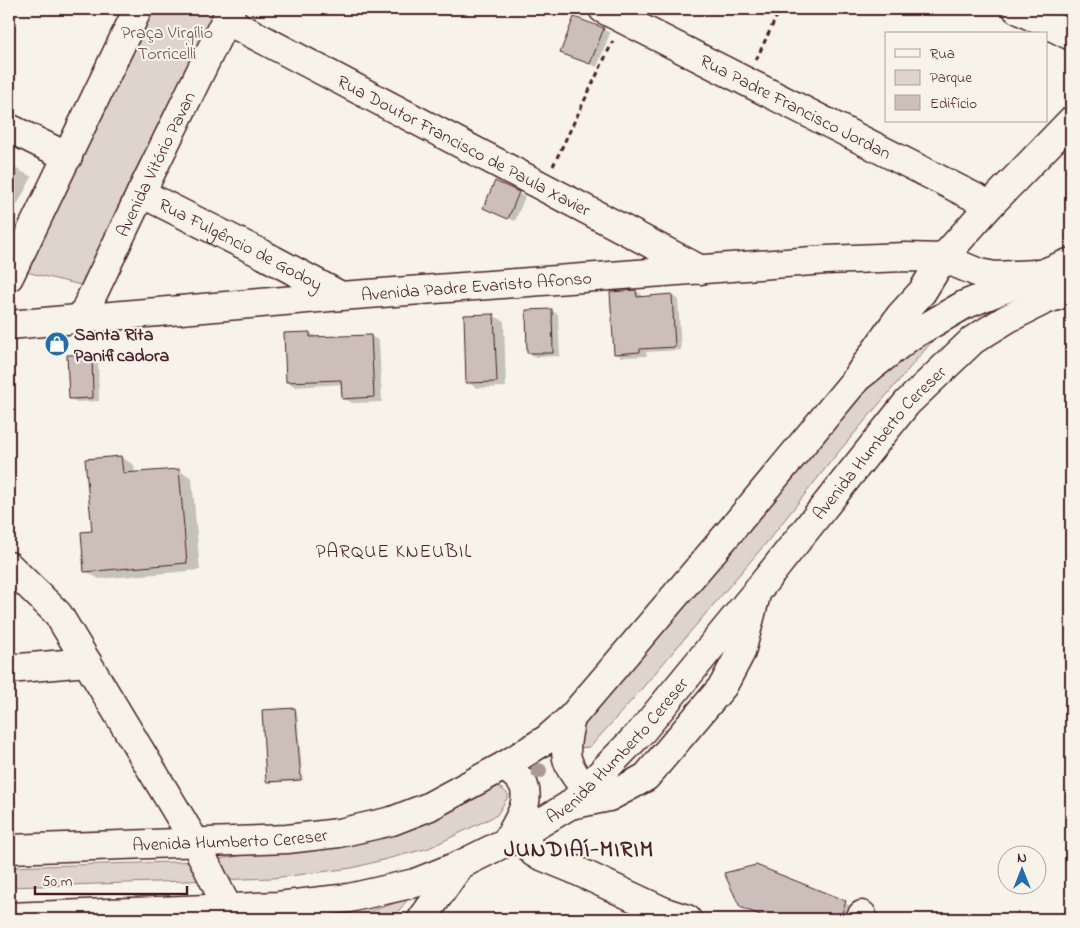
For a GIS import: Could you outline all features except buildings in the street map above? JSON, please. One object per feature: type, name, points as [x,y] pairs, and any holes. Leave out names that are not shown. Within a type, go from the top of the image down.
[{"type":"street","points":[[9,277],[138,9]]},
{"type":"street","points":[[1017,9],[1071,36]]},
{"type":"street","name":"Rua Doutor Francisco de Paula Xavier","points":[[229,14],[543,187],[701,270]]},
{"type":"street","name":"Avenida Vitório Pavan","points":[[81,319],[229,14]]},
{"type":"street","name":"Rua Padre Francisco Jordan","points":[[613,14],[990,205]]},
{"type":"street","points":[[857,378],[900,316],[922,292],[943,258],[990,205],[1071,121]]},
{"type":"street","points":[[9,128],[68,157]]},
{"type":"street","name":"Rua Fulgêncio de Godoy","points":[[141,193],[341,296]]},
{"type":"street","points":[[256,304],[269,283],[269,272],[264,255]]},
{"type":"street","name":"Avenida Padre Evaristo Afonso","points":[[9,325],[341,296],[826,260],[906,257],[943,258]]},
{"type":"street","points":[[943,258],[979,273],[995,276],[1042,274]]},
{"type":"street","name":"Avenida Humberto Cereser","points":[[9,850],[288,839],[339,833],[392,820],[428,807],[504,766],[547,738],[571,718],[732,530],[857,378],[909,337],[964,305],[1071,262]]},
{"type":"street","name":"Avenida Humberto Cereser","points":[[9,917],[230,913],[349,898],[415,883],[460,865],[513,839],[578,797],[609,797],[646,777],[723,686],[742,652],[757,591],[907,403],[973,340],[1006,319],[1046,300],[1071,291]]},
{"type":"street","points":[[9,566],[58,614],[196,842],[230,913]]},
{"type":"street","points":[[9,669],[87,662]]},
{"type":"street","points":[[571,718],[565,748],[566,762],[572,773],[578,797]]},
{"type":"street","points":[[504,766],[521,780],[524,787],[524,804],[513,839],[534,852],[671,917]]},
{"type":"street","points":[[422,919],[460,865]]},
{"type":"path","points":[[746,81],[780,9]]},
{"type":"path","points":[[543,187],[613,14]]},
{"type":"green space","name":"Praça Virgílio Torricelli","points":[[151,9],[215,9],[81,285],[26,272]]},
{"type":"green space","points":[[945,326],[836,455],[767,542],[632,700],[590,747],[577,748],[575,736],[747,533],[822,441],[882,373]]},
{"type":"green space","points":[[497,785],[509,795],[497,815],[429,848],[352,868],[273,878],[9,887],[9,867],[205,861],[363,837]]},
{"type":"green space","points":[[408,899],[392,919],[346,919]]},
{"type":"place","name":"Santa Rita Panificadora","points":[[57,344]]},
{"type":"district","name":"PARQUE KNEUBIL","points":[[394,550]]},
{"type":"district","name":"JUNDIAÍ-MIRIM","points":[[579,848]]}]
